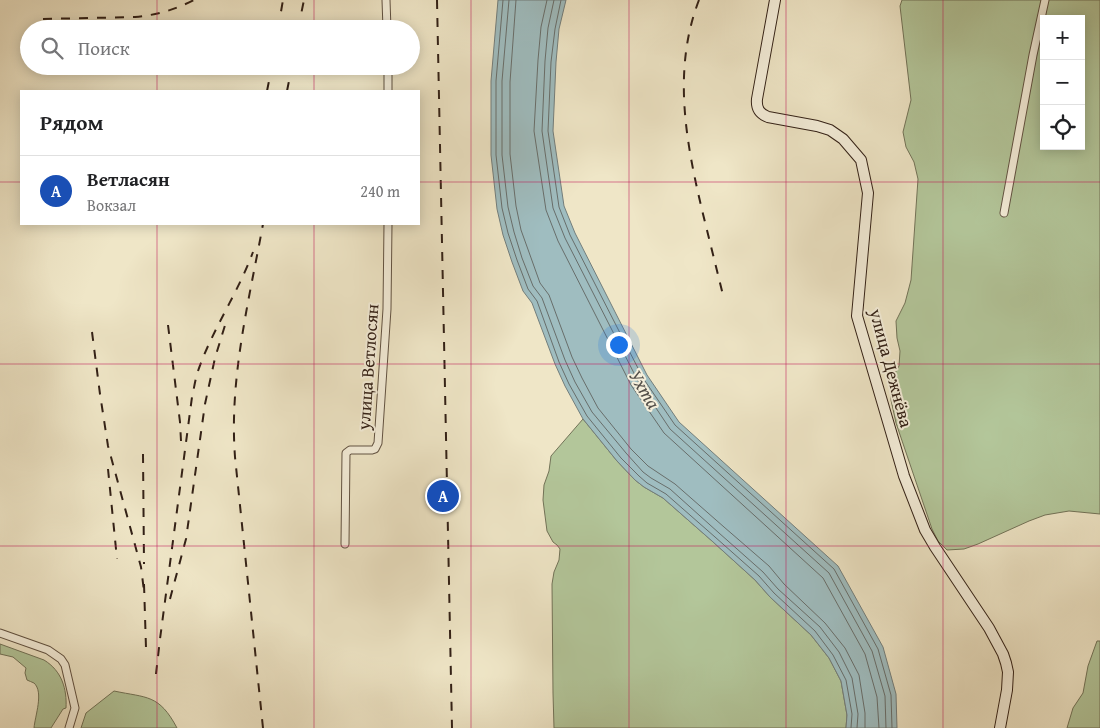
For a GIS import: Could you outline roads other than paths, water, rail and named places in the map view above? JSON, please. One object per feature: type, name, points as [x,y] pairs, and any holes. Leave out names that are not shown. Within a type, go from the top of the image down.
[{"type":"street","points":[[386,0],[387,20]]},
{"type":"street","name":"улица Дежнёва","points":[[775,0],[756,99],[758,110],[768,117],[830,130],[844,139],[861,160],[868,193],[856,316],[904,476],[925,530],[989,628],[1000,647],[1006,663],[1008,672],[1007,690],[1000,728]]},
{"type":"street","points":[[1004,213],[1033,54],[1045,0]]},
{"type":"street","points":[[388,75],[388,90]]},
{"type":"street","name":"улица Ветлосян","points":[[345,544],[346,453],[350,450],[372,450],[375,449],[378,443],[386,322],[388,225]]},
{"type":"street","points":[[0,633],[48,650],[61,659],[65,665],[75,708],[69,728]]},
{"type":"water","name":"Ухта","points":[[498,0],[566,0],[559,29],[553,131],[564,206],[575,233],[647,375],[679,422],[838,566],[883,647],[896,694],[897,728],[846,728],[847,715],[841,681],[829,658],[811,635],[712,541],[663,498],[635,480],[583,419],[555,364],[532,303],[523,291],[503,235],[497,209],[491,155],[491,81]]},
{"type":"railway","points":[[43,19],[143,16],[165,12],[194,0]]},
{"type":"railway","points":[[280,20],[283,0]]},
{"type":"railway","points":[[300,20],[304,0]]},
{"type":"railway","points":[[437,0],[452,728]]},
{"type":"railway","points":[[699,0],[691,26],[686,53],[684,107],[691,160],[724,299]]},
{"type":"railway","points":[[267,90],[270,75]]},
{"type":"railway","points":[[287,90],[290,75]]},
{"type":"railway","points":[[263,225],[246,311],[235,398],[234,427],[235,457],[263,728]]},
{"type":"railway","points":[[156,674],[195,381],[210,341],[253,252]]},
{"type":"railway","points":[[170,599],[186,539],[205,404],[215,358],[226,322]]},
{"type":"railway","points":[[168,325],[181,441]]},
{"type":"railway","points":[[92,332],[108,446],[141,567],[144,591]]},
{"type":"railway","points":[[143,454],[144,564]]},
{"type":"railway","points":[[108,469],[117,559]]},
{"type":"railway","points":[[144,584],[146,648]]},
{"type":"place","name":"Ветласян","points":[[443,496]]}]
